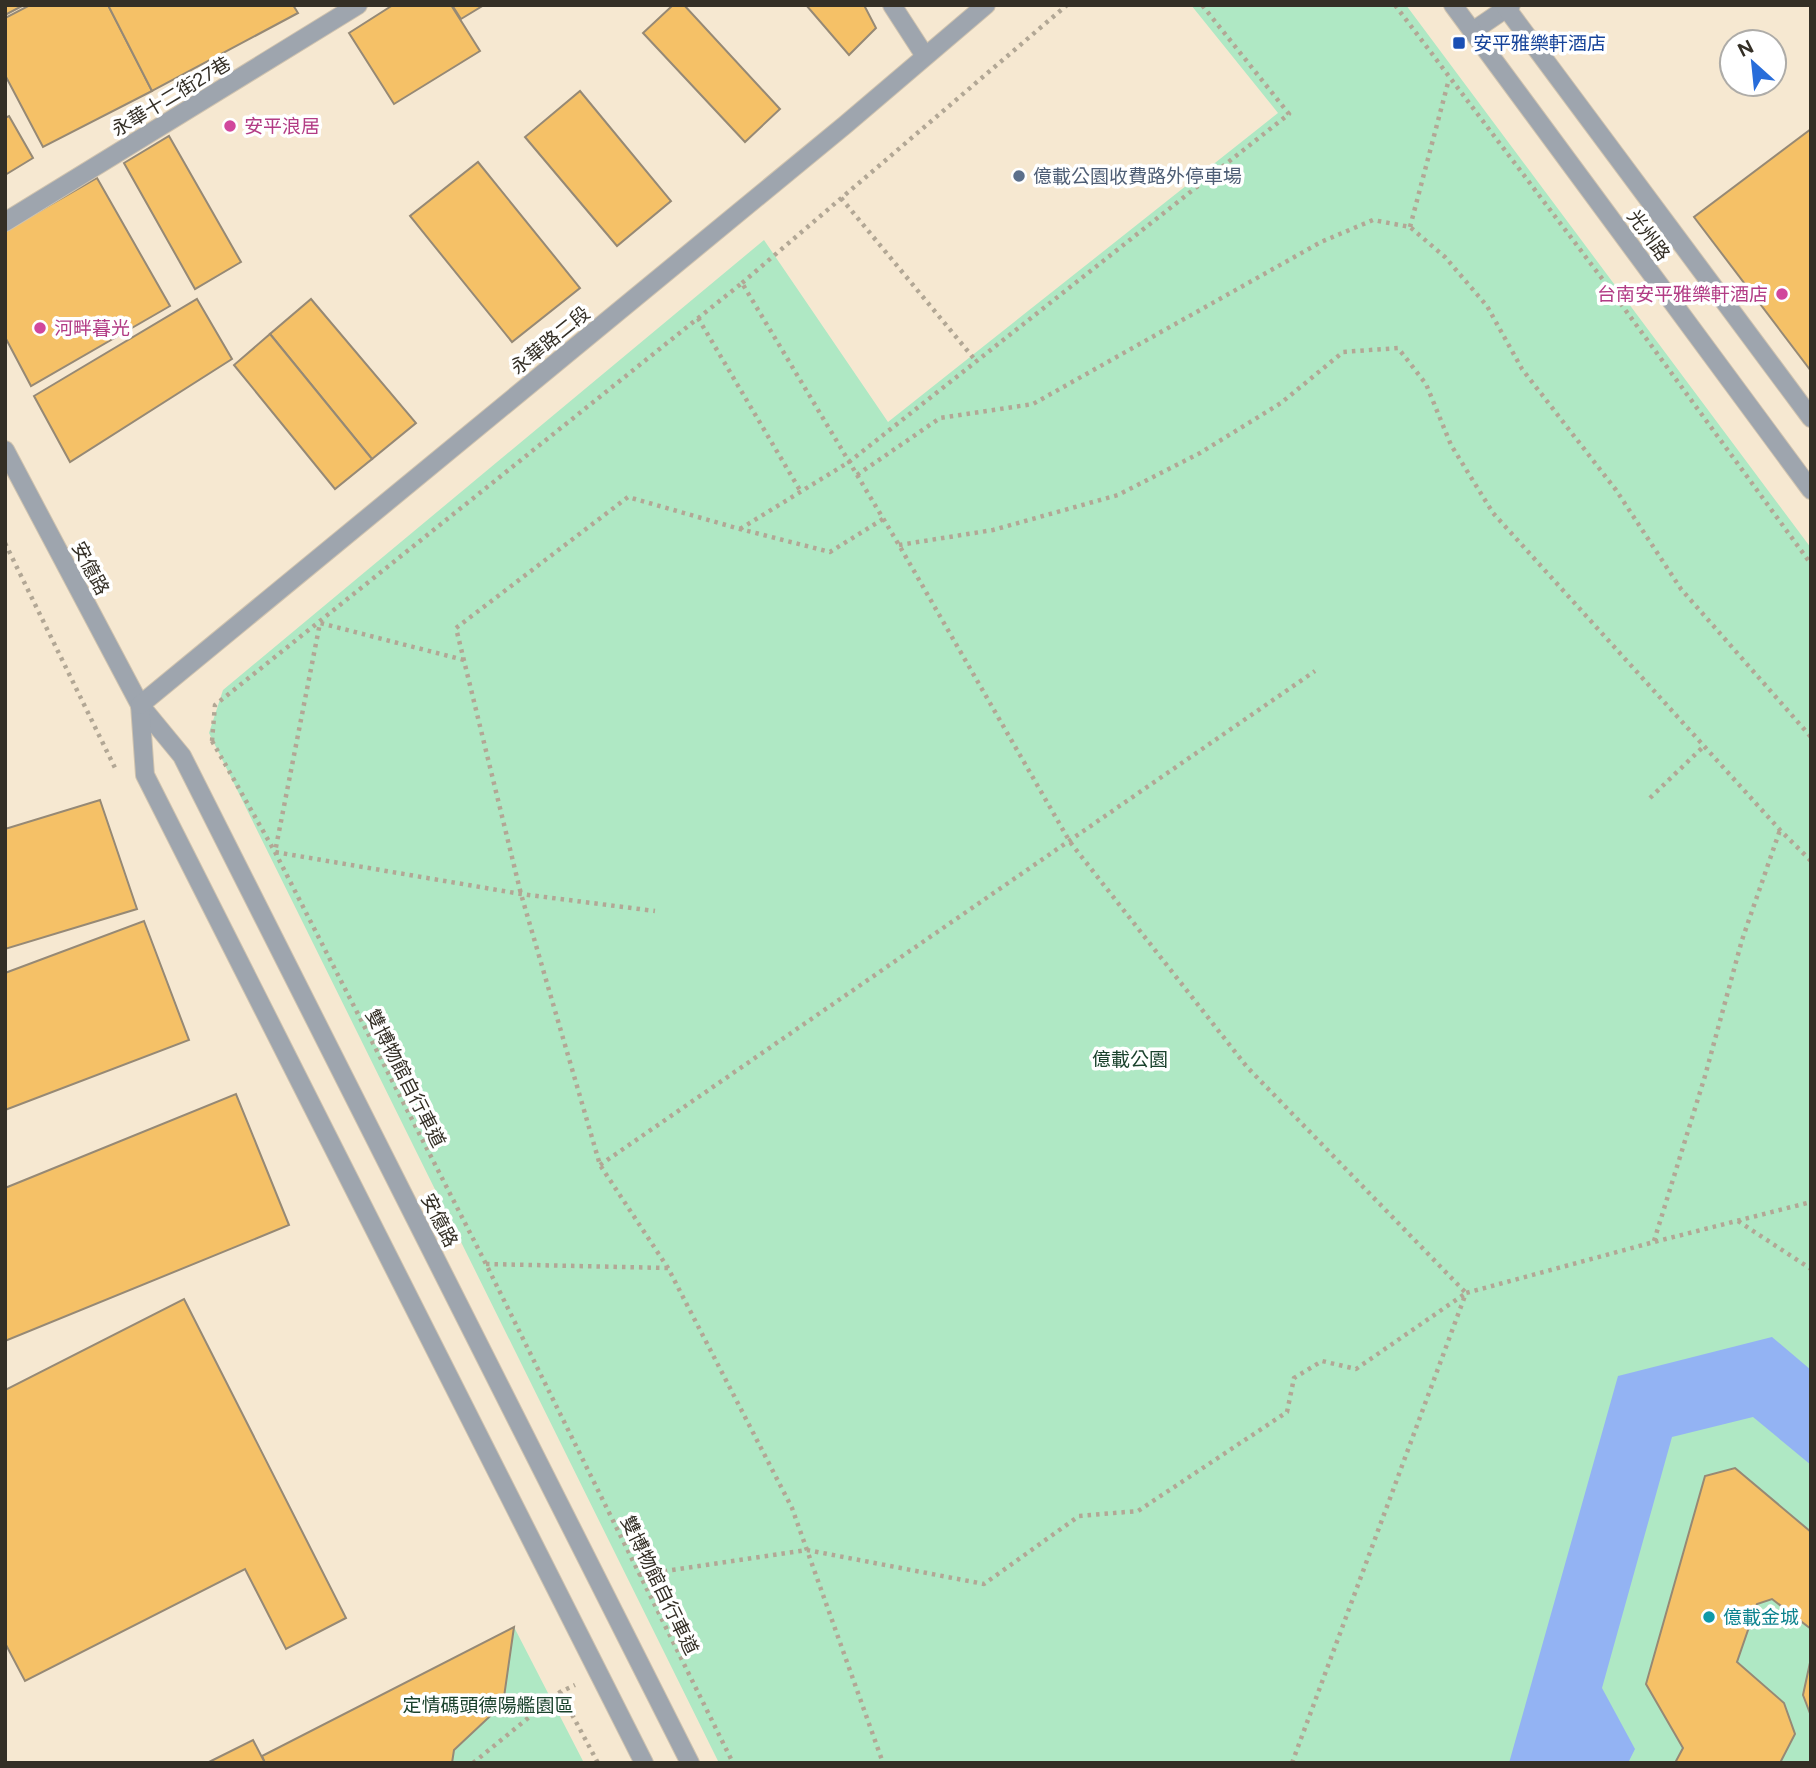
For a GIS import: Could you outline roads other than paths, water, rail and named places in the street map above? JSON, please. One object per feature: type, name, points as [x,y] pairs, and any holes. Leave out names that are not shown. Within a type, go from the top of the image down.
[{"type":"street","points":[[892,5],[925,56]]},
{"type":"street","name":"永華路二段","points":[[139,705],[845,125],[986,5]]},
{"type":"street","name":"光州路","points":[[1453,5],[1811,490]]},
{"type":"street","points":[[1473,31],[1507,6]]},
{"type":"street","name":"光州路","points":[[1507,6],[1811,418]]},
{"type":"street","name":"永華十二街27巷","points":[[5,222],[348,8]]},
{"type":"street","name":"安億路","points":[[5,450],[139,705],[182,756],[690,1763]]},
{"type":"street","name":"安億路","points":[[139,705],[145,775],[645,1763]]},
{"type":"water","points":[[1772,1337],[1811,1370],[1811,1465],[1753,1417],[1672,1437],[1602,1688],[1635,1749],[1628,1763],[1509,1763],[1618,1376]]},
{"type":"place","name":"安平雅樂軒酒店","points":[[1459,43]]},
{"type":"place","name":"安平浪居","points":[[230,126]]},
{"type":"place","name":"億載公園收費路外停車場","points":[[1019,176]]},
{"type":"place","name":"台南安平雅樂軒酒店","points":[[1782,294]]},
{"type":"place","name":"河畔暮光","points":[[40,328]]},
{"type":"place","name":"億載金城","points":[[1709,1617]]},
{"type":"park label","name":"億載公園","points":[[1130,1059]]},
{"type":"park label","name":"定情碼頭德陽艦園區","points":[[488,1705]]}]
